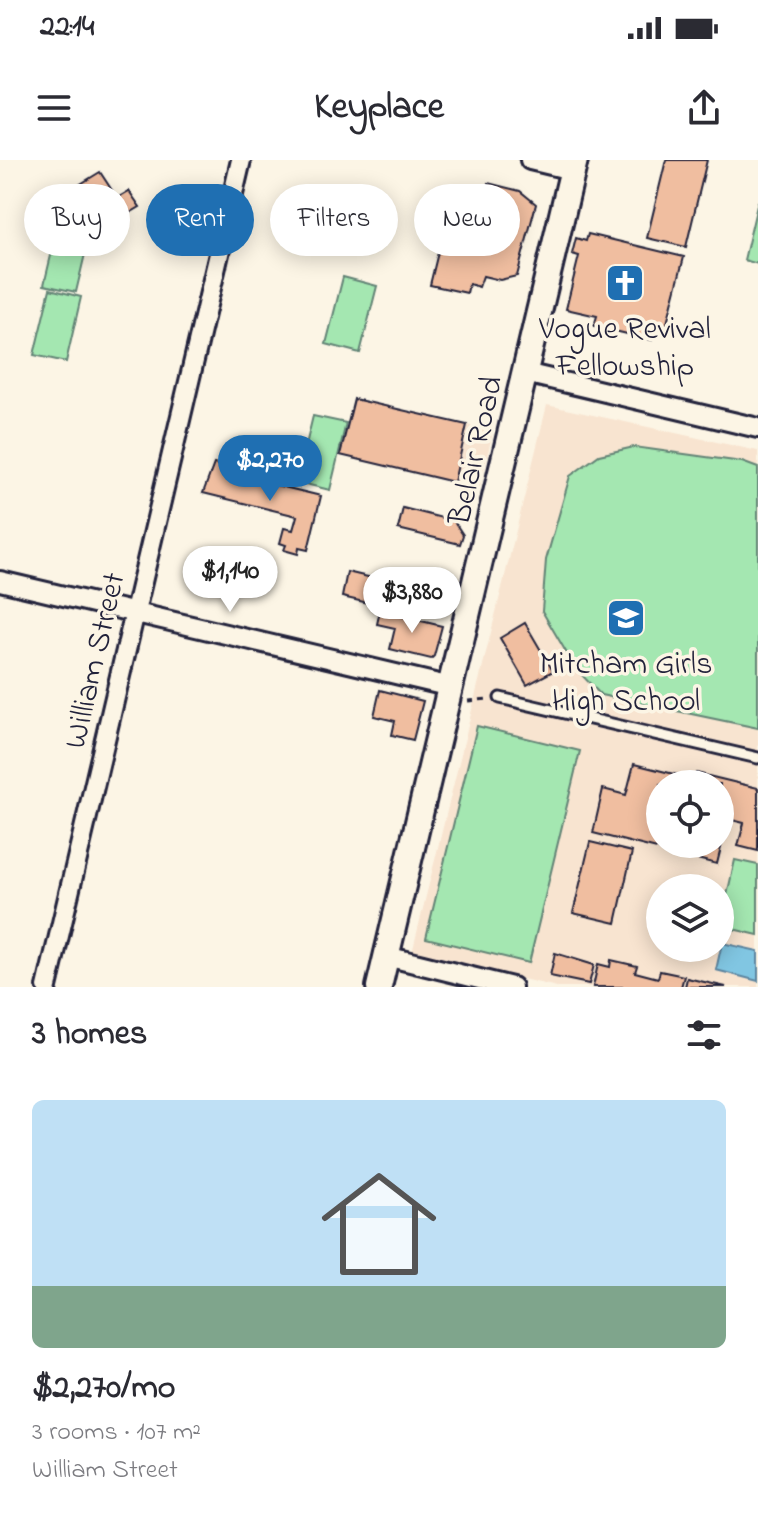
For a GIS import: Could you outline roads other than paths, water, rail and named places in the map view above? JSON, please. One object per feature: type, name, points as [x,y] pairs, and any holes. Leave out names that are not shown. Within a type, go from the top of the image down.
[{"type":"main road","name":"Belair Road","points":[[379,987],[573,165]]},
{"type":"street","name":"William Street","points":[[47,987],[241,160]]},
{"type":"street","points":[[530,160],[573,165]]},
{"type":"street","points":[[525,373],[758,428]]},
{"type":"street","points":[[0,581],[450,692]]},
{"type":"street","points":[[386,956],[512,987]]},
{"type":"lane","points":[[500,698],[758,758]]},
{"type":"water","points":[[734,946],[758,951],[758,981],[716,970],[718,962],[734,962]]},
{"type":"place","name":"Vogue Revival Fellowship","points":[[625,283]]},
{"type":"place","name":"Mitcham Girls High School","points":[[626,618]]}]
